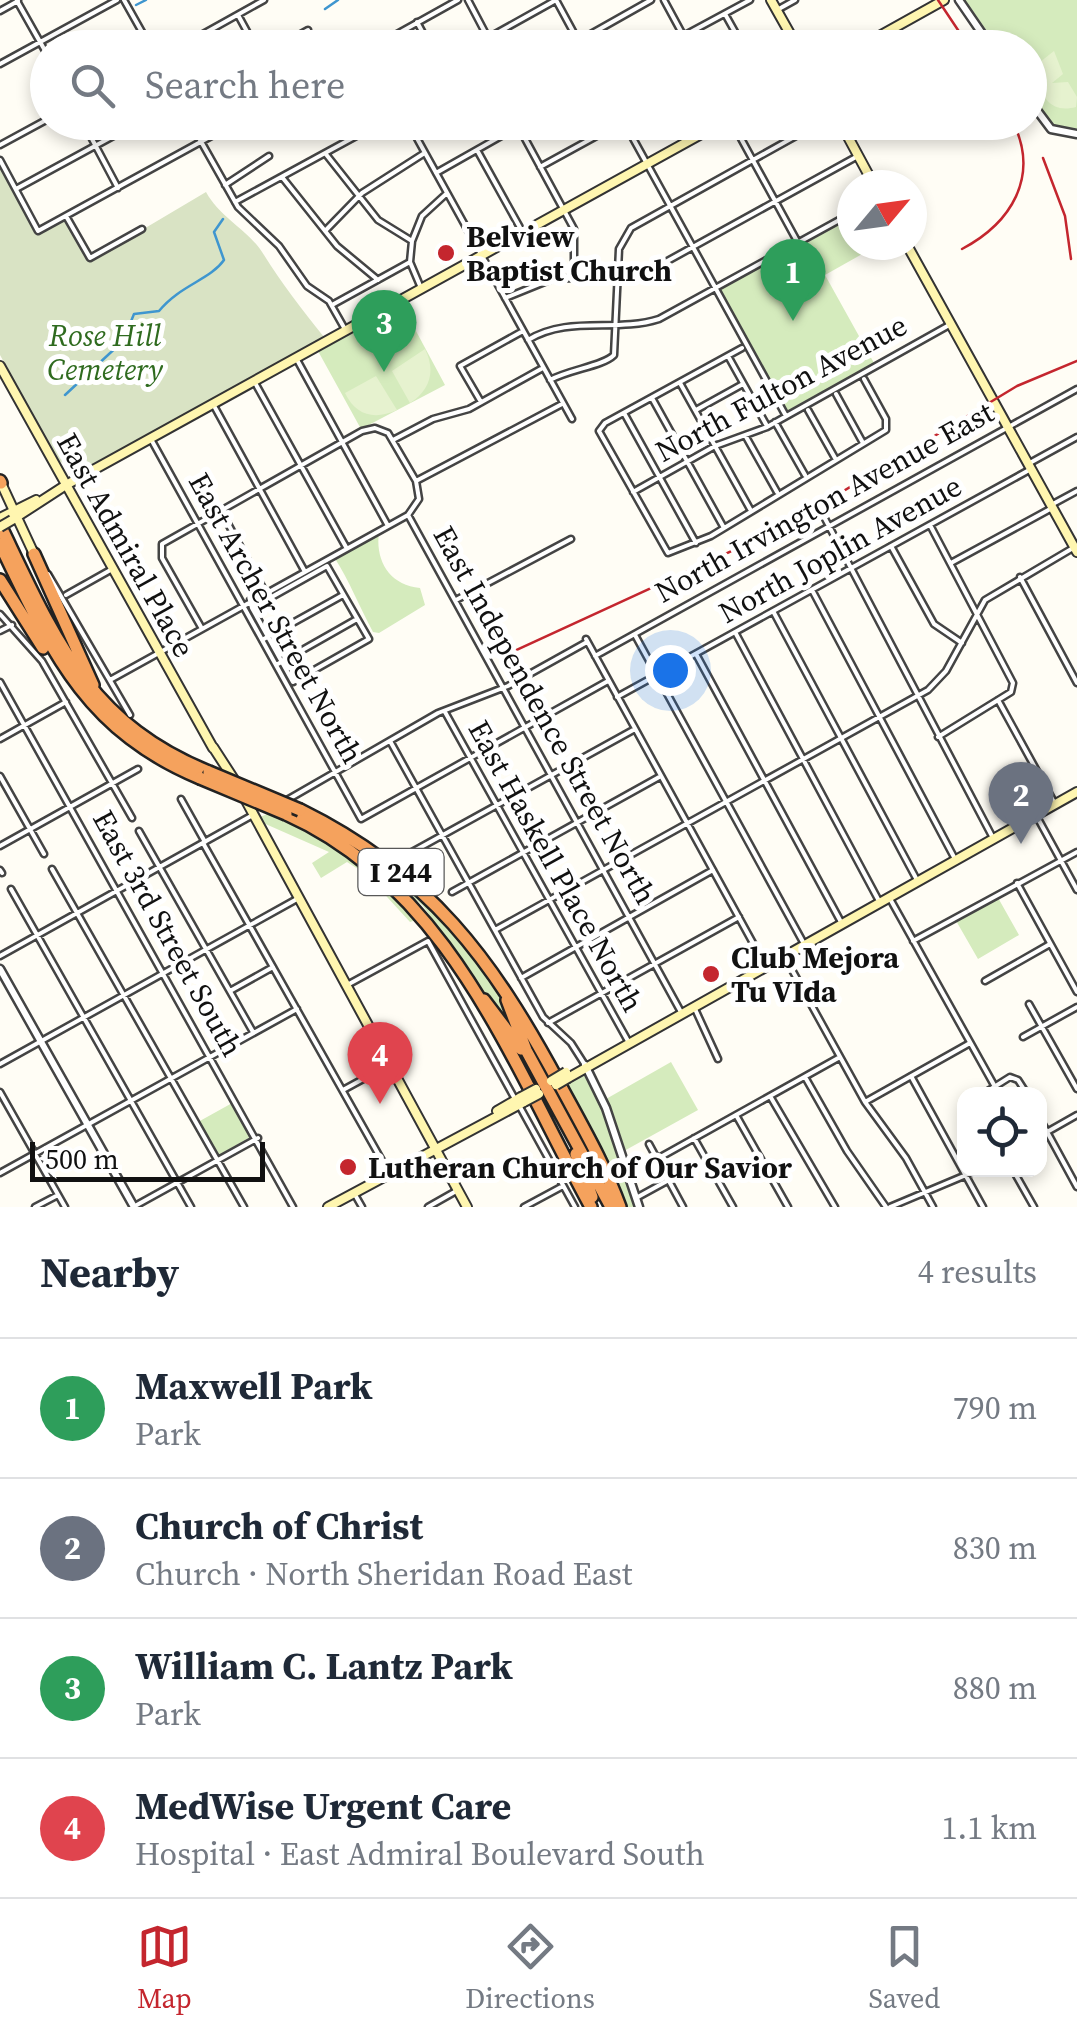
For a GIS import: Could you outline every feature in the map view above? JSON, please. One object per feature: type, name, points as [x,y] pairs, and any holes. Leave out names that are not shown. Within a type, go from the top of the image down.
[{"type":"highway","name":"I 244","points":[[8,518],[60,648],[101,703],[147,741],[205,775],[300,810],[388,862],[439,906],[484,957],[580,1120],[620,1207]]},
{"type":"highway","name":"I 244","points":[[0,544],[52,650],[77,687],[126,736],[334,839],[391,881],[433,927],[468,982],[593,1207]]},
{"type":"highway","points":[[34,554],[101,703]]},
{"type":"highway","points":[[0,580],[48,656],[77,687]]},
{"type":"highway","points":[[484,957],[573,1146],[593,1207]]},
{"type":"highway","points":[[468,982],[516,1042],[545,1087],[611,1207]]},
{"type":"main road","points":[[772,0],[788,30]]},
{"type":"main road","points":[[890,30],[944,0]]},
{"type":"main road","points":[[8,518],[690,140]]},
{"type":"main road","points":[[850,140],[866,170]]},
{"type":"main road","points":[[916,260],[1076,548]]},
{"type":"main road","name":"East Admiral Place","points":[[1,371],[252,818]]},
{"type":"main road","points":[[0,481],[8,518],[34,554]]},
{"type":"main road","points":[[328,1207],[1077,792]]},
{"type":"main road","points":[[252,818],[468,1207]]},
{"type":"street","points":[[0,10],[18,0],[34,30]]},
{"type":"street","points":[[62,30],[117,0]]},
{"type":"street","points":[[124,0],[141,30]]},
{"type":"street","points":[[211,30],[264,0]]},
{"type":"street","points":[[403,30],[458,0]]},
{"type":"street","points":[[468,0],[484,30]]},
{"type":"street","points":[[502,30],[556,0],[572,30]]},
{"type":"street","points":[[596,30],[651,0]]},
{"type":"street","points":[[664,0],[681,30]]},
{"type":"street","points":[[695,30],[750,0]]},
{"type":"street","points":[[777,10],[795,0]]},
{"type":"street","points":[[959,0],[980,30]]},
{"type":"street","points":[[725,14],[734,30]]},
{"type":"street","points":[[238,15],[246,30]]},
{"type":"street","points":[[417,22],[422,30]]},
{"type":"street","points":[[0,64],[30,48]]},
{"type":"street","points":[[1047,123],[1051,128],[1077,134]]},
{"type":"street","points":[[0,145],[30,129]]},
{"type":"street","points":[[92,140],[118,188]]},
{"type":"street","points":[[16,189],[106,140]]},
{"type":"street","points":[[0,160],[38,231],[206,140]]},
{"type":"street","points":[[235,202],[349,140]]},
{"type":"street","points":[[418,140],[572,419]]},
{"type":"street","points":[[436,173],[493,140]]},
{"type":"street","points":[[525,140],[575,235],[574,277]]},
{"type":"street","points":[[540,168],[591,140]]},
{"type":"street","points":[[633,140],[787,416]]},
{"type":"street","points":[[741,140],[798,243]]},
{"type":"street","points":[[550,380],[572,368],[611,360],[618,324],[619,249],[628,231],[788,140]]},
{"type":"street","points":[[202,142],[235,202],[283,250],[304,283],[332,305],[346,331]]},
{"type":"street","points":[[477,150],[523,233]]},
{"type":"street","points":[[325,153],[378,220],[412,241]]},
{"type":"street","points":[[325,230],[358,196],[425,153]]},
{"type":"street","points":[[226,185],[268,156]]},
{"type":"street","points":[[506,298],[546,280],[642,275],[858,156]]},
{"type":"street","points":[[282,177],[347,256],[378,280]]},
{"type":"street","points":[[422,289],[410,262],[412,241],[422,216],[448,194]]},
{"type":"street","points":[[66,216],[90,258],[142,229]]},
{"type":"street","points":[[528,340],[562,326],[659,319],[837,221]]},
{"type":"street","points":[[332,305],[410,262]]},
{"type":"street","name":"North Fulton Avenue","points":[[632,492],[715,446],[767,427],[951,324]]},
{"type":"street","points":[[480,402],[460,366],[523,331]]},
{"type":"street","points":[[742,348],[605,424],[600,434],[664,550],[677,552],[724,528],[886,430],[886,420],[864,378]]},
{"type":"street","points":[[728,356],[767,427]]},
{"type":"street","points":[[296,358],[387,524]]},
{"type":"street","points":[[393,440],[480,402],[543,368]]},
{"type":"street","points":[[254,381],[346,547]]},
{"type":"street","points":[[680,383],[750,509]]},
{"type":"street","points":[[696,410],[743,384]]},
{"type":"street","name":"North Irvington Avenue East","points":[[595,656],[1077,389]]},
{"type":"street","points":[[836,394],[863,444]]},
{"type":"street","points":[[652,398],[724,528]]},
{"type":"street","points":[[201,628],[159,548],[197,522],[372,428],[386,432],[393,440],[416,481],[563,403]]},
{"type":"street","points":[[213,404],[304,570]]},
{"type":"street","points":[[808,410],[836,459]]},
{"type":"street","points":[[624,413],[696,543]]},
{"type":"street","points":[[775,422],[806,477]]},
{"type":"street","points":[[744,435],[778,493]]},
{"type":"street","name":"North Joplin Avenue","points":[[618,697],[930,525],[1077,437]]},
{"type":"street","name":"East Archer Street North","points":[[151,439],[242,604],[265,638]]},
{"type":"street","name":"East Independence Street North","points":[[416,481],[419,499],[408,515],[681,1012]]},
{"type":"street","points":[[952,563],[1077,491]]},
{"type":"street","points":[[220,509],[265,592]]},
{"type":"street","points":[[820,511],[915,697],[993,838]]},
{"type":"street","points":[[110,680],[408,515]]},
{"type":"street","points":[[930,525],[1013,683],[1011,692],[938,737]]},
{"type":"street","points":[[456,600],[571,538]]},
{"type":"street","points":[[891,546],[934,624],[962,643]]},
{"type":"street","points":[[494,930],[915,697],[940,679],[976,614],[996,590],[1076,548]]},
{"type":"street","points":[[34,554],[64,596],[130,715]]},
{"type":"street","points":[[252,608],[327,566],[357,619],[278,663]]},
{"type":"street","points":[[64,596],[114,568]]},
{"type":"street","points":[[1020,578],[1077,683]]},
{"type":"street","points":[[812,590],[955,859]]},
{"type":"street","points":[[265,638],[344,595]]},
{"type":"street","name":"East Archer Street North","points":[[250,600],[265,638],[361,819],[416,788]]},
{"type":"street","points":[[773,611],[917,880]]},
{"type":"street","points":[[0,614],[42,661],[132,818]]},
{"type":"street","name":"East Archer Street North","points":[[278,663],[292,682],[368,640],[357,619]]},
{"type":"street","points":[[0,632],[12,625]]},
{"type":"street","points":[[735,632],[879,902]]},
{"type":"street","points":[[634,635],[804,944]]},
{"type":"street","points":[[0,956],[390,740],[505,688],[586,641],[765,965]]},
{"type":"street","points":[[696,654],[842,922]]},
{"type":"street","points":[[416,788],[608,681]]},
{"type":"street","name":"East 3rd Street South","points":[[0,682],[258,1138],[293,1207]]},
{"type":"street","points":[[998,700],[1055,804]]},
{"type":"street","points":[[0,739],[66,702]]},
{"type":"street","name":"East Haskell Place North","points":[[446,712],[628,1041]]},
{"type":"street","points":[[403,857],[635,729]]},
{"type":"street","points":[[390,740],[520,978],[548,1023],[575,1048],[585,1065],[606,1108],[638,1202],[668,1180]]},
{"type":"street","points":[[0,846],[138,769]]},
{"type":"street","points":[[0,776],[44,854]]},
{"type":"street","points":[[452,892],[661,776]]},
{"type":"street","points":[[181,800],[390,1173]]},
{"type":"street","points":[[1036,815],[1077,890]]},
{"type":"street","points":[[139,831],[253,1032]]},
{"type":"street","points":[[913,941],[1077,852]]},
{"type":"street","points":[[52,870],[244,1207]]},
{"type":"street","points":[[520,978],[713,870]]},
{"type":"street","points":[[1017,883],[1077,992]]},
{"type":"street","points":[[11,889],[191,1207]]},
{"type":"street","points":[[889,896],[994,1085]]},
{"type":"street","points":[[0,1064],[298,900]]},
{"type":"street","points":[[548,1023],[739,918]]},
{"type":"street","points":[[345,986],[428,941],[520,1101],[575,1207]]},
{"type":"street","points":[[985,981],[1050,944]]},
{"type":"street","points":[[784,954],[866,1102],[933,1207]]},
{"type":"street","points":[[230,991],[273,967]]},
{"type":"street","points":[[0,969],[134,1207],[258,1138]]},
{"type":"street","points":[[1029,1004],[1077,1089]]},
{"type":"street","points":[[692,1005],[718,1059]]},
{"type":"street","points":[[1023,1037],[1077,1007]]},
{"type":"street","points":[[0,1172],[297,1008]]},
{"type":"street","points":[[866,1102],[971,1042]]},
{"type":"street","points":[[657,1159],[841,1057]]},
{"type":"street","points":[[342,1090],[389,1065]]},
{"type":"street","points":[[805,1076],[846,1151],[888,1207],[964,1177]]},
{"type":"street","points":[[911,1076],[957,1160]]},
{"type":"street","points":[[992,1087],[1013,1077],[1021,1087]]},
{"type":"street","points":[[0,1092],[65,1207]]},
{"type":"street","points":[[770,1096],[836,1207]]},
{"type":"street","points":[[736,1115],[788,1207]]},
{"type":"street","points":[[1047,1131],[1077,1115]]},
{"type":"street","points":[[1047,1134],[1077,1187]]},
{"type":"street","points":[[694,1138],[733,1207]]},
{"type":"street","points":[[648,1144],[683,1207]]},
{"type":"street","points":[[967,1177],[983,1207]]},
{"type":"street","points":[[1017,1177],[1034,1207]]},
{"type":"street","points":[[524,1207],[563,1186]]},
{"type":"street","points":[[428,1207],[458,1190]]},
{"type":"street","points":[[354,1192],[362,1207]]},
{"type":"street","points":[[35,1207],[58,1194]]},
{"type":"green space","points":[[965,0],[1077,0],[1077,131],[1062,129],[1047,120],[1047,30],[986,30]]},
{"type":"green space","points":[[1054,51],[1063,74],[1052,83],[1068,82],[1077,97],[1076,107],[1061,108],[1047,100],[1047,56]]},
{"type":"green space","name":"Rose Hill Cemetery","points":[[0,166],[38,235],[65,220],[88,262],[206,192],[219,210],[258,246],[324,337],[89,467],[71,469],[58,460],[0,355]]},
{"type":"green space","points":[[837,224],[837,260],[852,260],[825,275],[874,363],[787,411],[719,290]]},
{"type":"green space","points":[[402,305],[445,385],[361,429],[318,351]]},
{"type":"green space","points":[[425,349],[429,379],[410,403],[392,371]]},
{"type":"green space","points":[[376,376],[397,410],[367,414],[349,401],[345,393]]},
{"type":"green space","points":[[379,532],[379,552],[386,569],[400,582],[420,588],[425,605],[379,633],[373,632],[334,557]]},
{"type":"green space","points":[[270,813],[349,855],[419,919],[410,922],[366,874],[347,862],[321,878],[312,863],[329,852],[261,822],[260,817]]},
{"type":"green space","points":[[352,842],[430,902],[499,990],[523,1047],[423,906]]},
{"type":"green space","points":[[997,896],[1019,935],[978,959],[955,919]]},
{"type":"green space","points":[[671,1062],[698,1110],[624,1151],[606,1099]]},
{"type":"green space","points":[[584,1072],[605,1113],[636,1207],[628,1207],[566,1082]]},
{"type":"green space","points":[[234,1102],[252,1136],[219,1155],[198,1122]]},
{"type":"waterway","points":[[136,5],[146,0]]},
{"type":"waterway","points":[[325,9],[338,0]]},
{"type":"waterway","points":[[65,395],[123,341],[134,314],[159,311],[218,267],[224,260],[214,232],[223,219]]},
{"type":"railway","points":[[938,0],[958,30]]},
{"type":"railway","points":[[962,249],[994,226],[1016,196],[1022,179],[1020,140]]},
{"type":"railway","points":[[1043,158],[1065,216],[1071,259]]},
{"type":"railway","points":[[501,657],[784,527],[1017,386],[1077,361]]},
{"type":"place","name":"Belview Baptist Church","points":[[446,253]]},
{"type":"place","name":"Maxwell Park","points":[[793,321]]},
{"type":"place","name":"William C. Lantz Park","points":[[384,372]]},
{"type":"place","name":"Church of Christ","points":[[1021,844]]},
{"type":"place","name":"Club Mejora Tu VIda","points":[[711,974]]},
{"type":"place","name":"MedWise Urgent Care","points":[[380,1104]]},
{"type":"place","name":"Lutheran Church of Our Savior","points":[[348,1167]]}]
